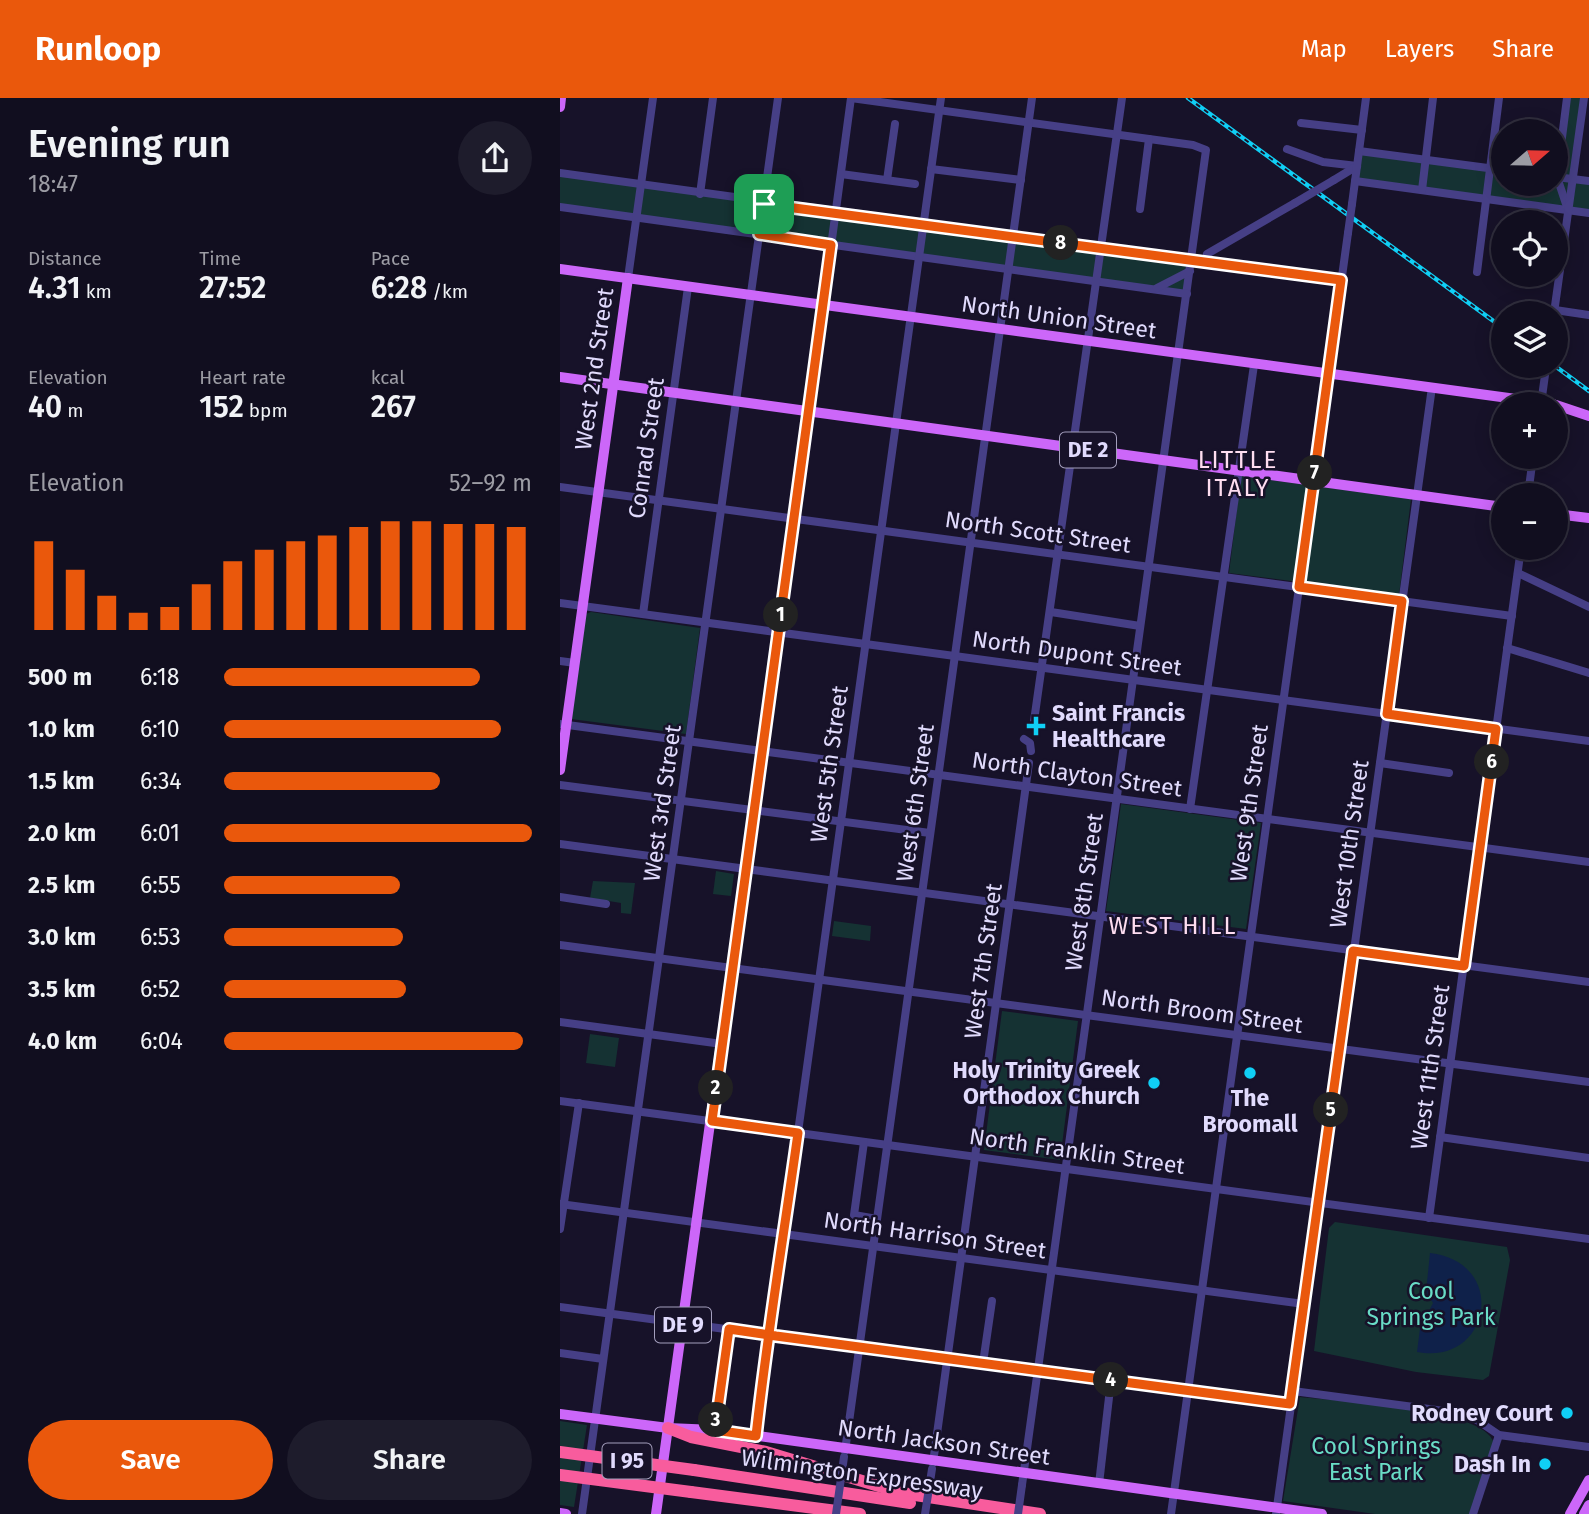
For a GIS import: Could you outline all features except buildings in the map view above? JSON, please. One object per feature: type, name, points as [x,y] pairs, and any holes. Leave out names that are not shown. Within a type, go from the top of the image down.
[{"type":"highway","points":[[668,1428],[691,1437],[759,1450],[902,1493],[1040,1514]]},
{"type":"highway","name":"Wilmington Expressway","points":[[560,1452],[990,1514]]},
{"type":"highway","name":"Wilmington Expressway","points":[[560,1475],[860,1514]]},
{"type":"highway","points":[[805,1508],[835,1514]]},
{"type":"main road","points":[[560,107],[561,98]]},
{"type":"main road","name":"North Union Street","points":[[560,269],[1491,396]]},
{"type":"main road","name":"West 2nd Street","points":[[560,770],[563,725],[575,663],[628,278]]},
{"type":"main road","name":"DE 9","points":[[656,1514],[823,306]]},
{"type":"main road","name":"DE 2","points":[[560,377],[1491,505]]},
{"type":"main road","name":"North Union Street","points":[[1568,409],[1589,416]]},
{"type":"main road","points":[[1568,516],[1589,519]]},
{"type":"main road","name":"North Jackson Street","points":[[560,1415],[668,1428],[715,1430],[844,1453],[1023,1479],[1099,1484],[1277,1511],[1322,1514]]},
{"type":"main road","points":[[1570,1514],[1589,1480]]},
{"type":"main road","points":[[1584,1514],[1589,1505]]},
{"type":"main road","points":[[560,1513],[566,1514]]},
{"type":"street","name":"West 2nd Street","points":[[628,278],[653,98]]},
{"type":"street","points":[[700,194],[713,98]]},
{"type":"street","name":"West 3rd Street","points":[[582,1514],[778,98]]},
{"type":"street","points":[[823,306],[851,98],[1149,139],[1140,209]]},
{"type":"street","name":"West 5th Street","points":[[756,1436],[941,98]]},
{"type":"street","name":"West 6th Street","points":[[835,1514],[1032,98]]},
{"type":"street","points":[[1034,721],[1122,98]]},
{"type":"street","name":"West 9th Street","points":[[1171,1512],[1366,98]]},
{"type":"street","points":[[1422,190],[1433,98]]},
{"type":"street","points":[[1497,119],[1499,98]]},
{"type":"street","points":[[1564,119],[1567,98]]},
{"type":"street","points":[[1568,210],[1584,98]]},
{"type":"street","points":[[1301,123],[1362,130]]},
{"type":"street","points":[[887,180],[895,124]]},
{"type":"street","name":"West 8th Street","points":[[1018,1514],[1206,150],[1198,146],[1149,139]]},
{"type":"street","points":[[1287,149],[1323,162],[1357,166]]},
{"type":"street","points":[[1359,151],[1491,168]]},
{"type":"street","points":[[1207,254],[1357,166]]},
{"type":"street","points":[[931,169],[1021,180]]},
{"type":"street","points":[[560,173],[764,204],[1341,280]]},
{"type":"street","points":[[841,174],[915,184]]},
{"type":"street","points":[[1477,272],[1491,174]]},
{"type":"street","points":[[1568,178],[1589,181]]},
{"type":"street","points":[[1355,181],[1589,213]]},
{"type":"street","points":[[1563,196],[1568,210]]},
{"type":"street","points":[[560,207],[1187,293]]},
{"type":"street","points":[[1157,288],[1190,271]]},
{"type":"street","name":"Conrad Street","points":[[643,614],[688,287]]},
{"type":"street","points":[[1568,313],[1589,315]]},
{"type":"street","points":[[1190,808],[1254,365]]},
{"type":"street","name":"West 10th Street","points":[[1277,1511],[1432,387]]},
{"type":"street","name":"North Scott Street","points":[[560,487],[1512,616]]},
{"type":"street","name":"West 11th Street","points":[[1429,1218],[1520,560]]},
{"type":"street","points":[[1518,573],[1589,607]]},
{"type":"street","name":"North Dupont Street","points":[[560,603],[1589,741]]},
{"type":"street","points":[[1051,612],[1140,626]]},
{"type":"street","points":[[1507,648],[1589,673]]},
{"type":"street","points":[[560,661],[575,663]]},
{"type":"street","name":"North Clayton Street","points":[[563,725],[1589,862]]},
{"type":"street","points":[[1024,739],[1030,743],[1031,751]]},
{"type":"street","name":"West 7th Street","points":[[925,1514],[1030,763]]},
{"type":"street","points":[[1380,763],[1449,773]]},
{"type":"street","points":[[560,785],[930,834]]},
{"type":"street","points":[[560,844],[1589,982]]},
{"type":"street","points":[[560,897],[606,904]]},
{"type":"street","name":"North Broom Street","points":[[560,945],[1589,1082]]},
{"type":"street","points":[[560,1023],[722,1044]]},
{"type":"street","name":"North Franklin Street","points":[[560,1101],[1589,1239]]},
{"type":"street","points":[[560,1229],[579,1103]]},
{"type":"street","points":[[1440,1137],[1589,1158]]},
{"type":"street","points":[[864,1142],[854,1215],[877,1219]]},
{"type":"street","name":"North Harrison Street","points":[[562,1204],[1304,1304]]},
{"type":"street","points":[[983,1363],[992,1301]]},
{"type":"street","points":[[560,1307],[1290,1404]]},
{"type":"street","points":[[715,1430],[729,1329]]},
{"type":"street","points":[[560,1353],[603,1359]]},
{"type":"street","points":[[1099,1484],[1111,1380]]},
{"type":"street","points":[[1293,1391],[1459,1413],[1499,1435],[1589,1447]]},
{"type":"street","points":[[1474,1514],[1499,1435]]},
{"type":"green space","points":[[1567,98],[1584,98],[1573,178],[1589,181],[1589,213],[1355,181],[1359,151],[1491,168],[1491,196],[1568,196],[1568,119],[1564,119]]},
{"type":"green space","points":[[560,173],[1191,261],[1187,294],[560,207]]},
{"type":"green space","points":[[1241,476],[1411,499],[1399,595],[1229,573]]},
{"type":"green space","points":[[591,612],[700,628],[686,734],[571,719],[586,614]]},
{"type":"green space","points":[[1121,804],[1261,823],[1246,929],[1106,911]]},
{"type":"green space","points":[[716,871],[734,874],[731,896],[713,894]]},
{"type":"green space","points":[[593,881],[635,883],[631,914],[621,913],[621,903],[590,898]]},
{"type":"green space","points":[[834,921],[871,926],[870,941],[832,936]]},
{"type":"green space","points":[[1002,1011],[1078,1021],[1060,1160],[984,1150]]},
{"type":"green space","points":[[590,1034],[619,1038],[615,1067],[586,1063]]},
{"type":"green space","name":"Cool Springs Park","points":[[1335,1222],[1507,1247],[1510,1260],[1489,1376],[1483,1380],[1416,1372],[1314,1351],[1329,1228]]},
{"type":"green space","name":"Cool Springs East Park","points":[[1300,1397],[1407,1408],[1465,1421],[1484,1431],[1494,1443],[1470,1514],[1375,1514],[1283,1501]]},
{"type":"green space","points":[[560,1421],[587,1425],[574,1507],[560,1505]]},
{"type":"water","points":[[1430,1253],[1455,1260],[1472,1274],[1480,1292],[1481,1311],[1474,1329],[1461,1344],[1442,1352],[1417,1352],[1422,1313],[1429,1311],[1433,1303],[1426,1292]]},
{"type":"railway","points":[[1188,98],[1491,319]]},
{"type":"railway","points":[[1568,376],[1589,391]]},
{"type":"place","name":"Saint Francis Healthcare","points":[[1036,726]]},
{"type":"place","name":"The Broomall","points":[[1250,1073]]},
{"type":"place","name":"Holy Trinity Greek Orthodox Church","points":[[1154,1083]]},
{"type":"place","name":"Rodney Court","points":[[1567,1413]]},
{"type":"place","name":"Dash In","points":[[1545,1464]]},
{"type":"district","name":"LITTLE ITALY","points":[[1238,474]]},
{"type":"district","name":"WEST HILL","points":[[1173,926]]},
{"type":"route","points":[[764,204],[759,234],[831,245],[712,1121],[798,1133],[770,1335],[760,1409],[756,1436],[715,1430],[729,1329],[770,1335],[776,1336],[1290,1404],[1353,951],[1464,966],[1496,729],[1387,714],[1402,601],[1299,587],[1341,280],[764,204]]}]
